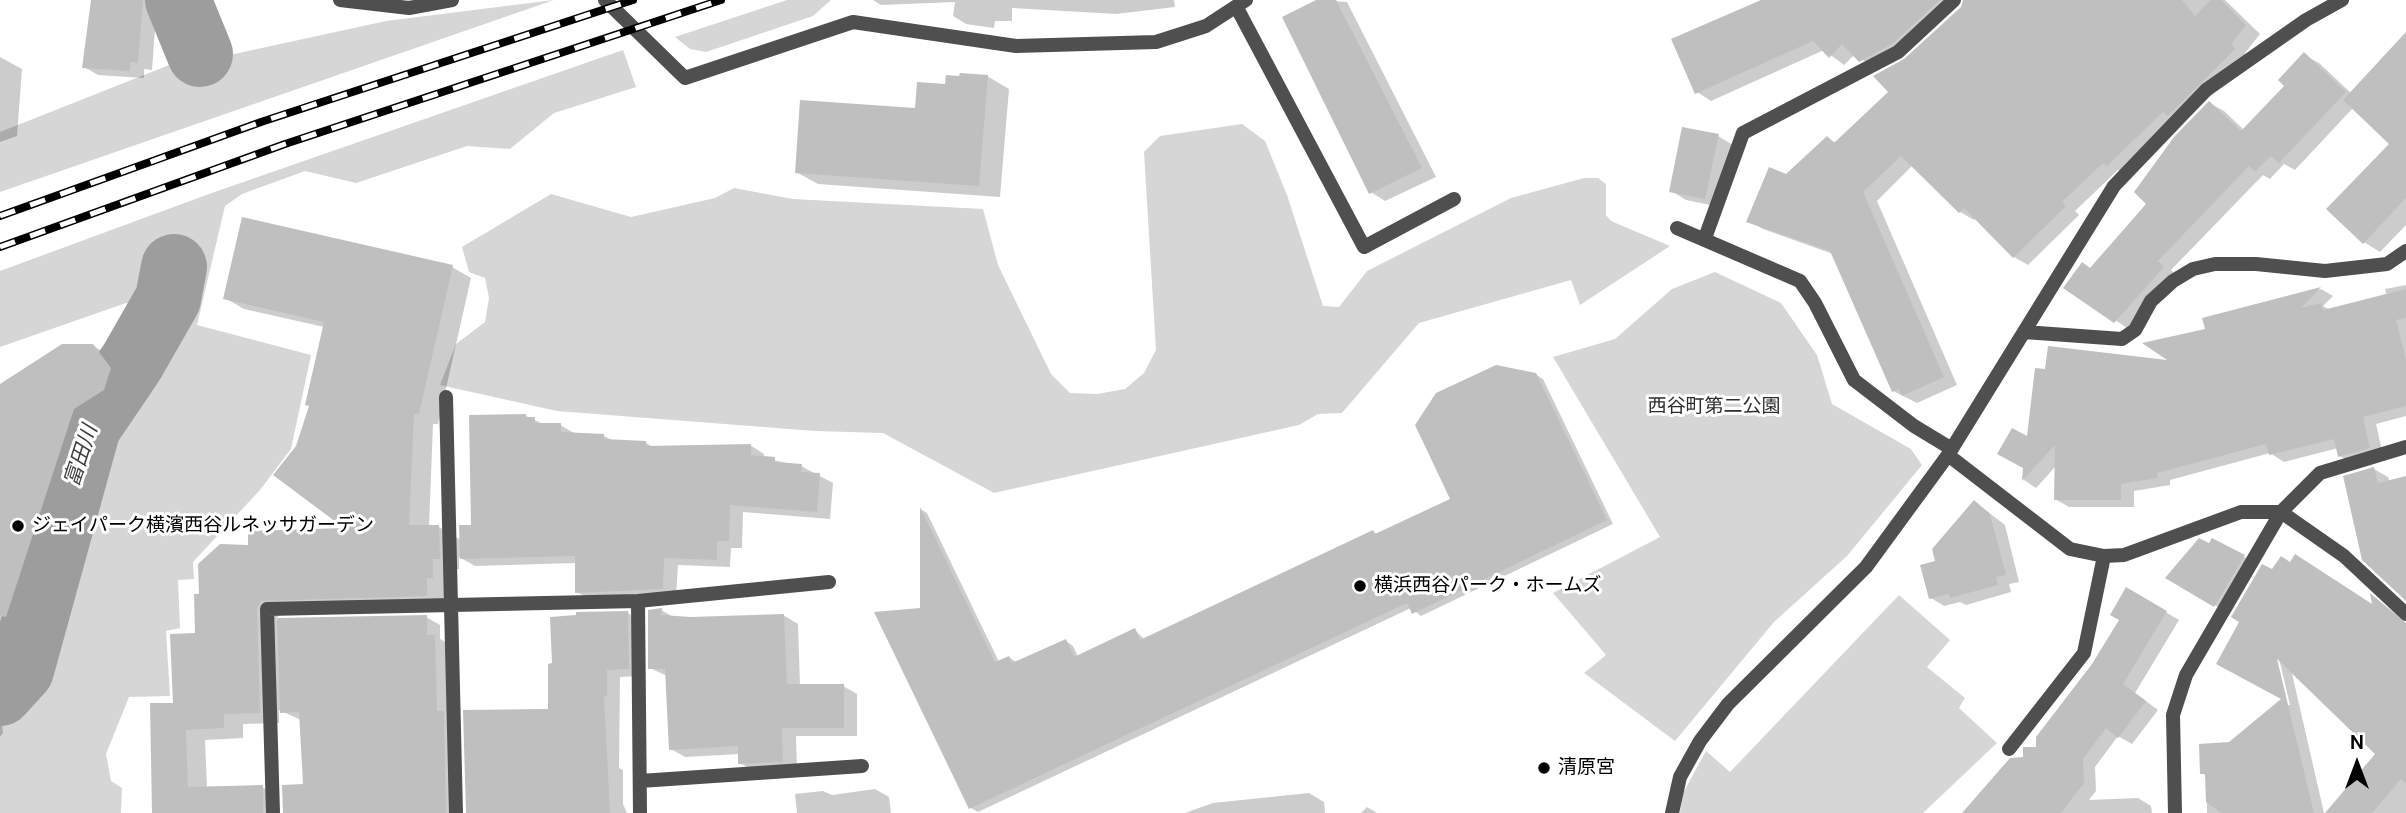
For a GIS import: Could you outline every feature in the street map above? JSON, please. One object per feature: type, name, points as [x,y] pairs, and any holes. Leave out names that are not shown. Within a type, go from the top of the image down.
[{"type":"street","points":[[340,0],[409,8],[452,0]]},
{"type":"street","points":[[605,0],[685,78],[853,22],[1016,46],[1156,42],[1206,26],[1241,4],[1364,247],[1454,199]]},
{"type":"street","points":[[1705,238],[1744,133],[1898,52],[1954,0]]},
{"type":"street","points":[[1672,813],[1680,777],[1700,741],[1728,704],[1866,567],[1950,452],[2114,186],[2197,100],[2305,20],[2342,0]]},
{"type":"street","points":[[1677,228],[1800,281],[1815,303],[1854,380],[1950,452],[2070,549],[2104,555],[2124,555],[2241,512],[2281,512],[2344,555],[2406,614]]},
{"type":"street","points":[[2024,332],[2122,339],[2135,330],[2151,301],[2173,281],[2193,269],[2215,264],[2256,264],[2325,271],[2387,264],[2406,251]]},
{"type":"street","points":[[446,397],[456,813]]},
{"type":"street","points":[[2175,813],[2173,715],[2186,675],[2281,512],[2320,473],[2406,447]]},
{"type":"street","points":[[2009,749],[2084,653],[2104,555]]},
{"type":"street","points":[[273,813],[267,609],[638,601],[829,582]]},
{"type":"street","points":[[638,601],[640,813]]},
{"type":"street","points":[[640,782],[862,766]]},
{"type":"green space","points":[[554,0],[0,192],[0,132],[187,58],[225,56],[386,21]]},
{"type":"green space","points":[[787,0],[831,0],[813,16],[706,52],[690,49],[675,37]]},
{"type":"green space","points":[[623,50],[636,87],[554,113],[510,149],[467,146],[356,183],[305,171],[242,194],[225,206],[197,325],[311,355],[291,449],[260,490],[193,562],[194,579],[178,580],[180,628],[166,631],[170,696],[129,697],[106,754],[111,781],[122,788],[121,813],[0,813],[0,703],[26,674],[97,426],[136,380],[161,336],[183,320],[182,305],[126,303],[0,347],[0,271],[209,194]]},
{"type":"green space","points":[[1242,124],[1265,141],[1287,195],[1323,306],[1339,307],[1367,271],[1511,198],[1584,178],[1598,178],[1606,184],[1606,215],[1611,221],[1670,246],[1580,305],[1571,280],[1419,323],[1342,413],[1318,414],[1299,425],[994,493],[883,433],[815,431],[557,411],[440,385],[456,344],[485,322],[489,298],[485,278],[469,272],[462,247],[551,194],[631,217],[715,198],[734,188],[793,199],[983,209],[998,265],[1051,374],[1070,393],[1097,394],[1125,389],[1144,373],[1156,350],[1144,152],[1160,136]]},
{"type":"green space","name":"西谷町第二公園","points":[[1715,272],[1781,303],[1817,355],[1832,404],[1911,449],[1922,465],[1847,556],[1774,622],[1675,741],[1584,673],[1606,655],[1553,593],[1660,537],[1553,357],[1615,339],[1672,289]]},
{"type":"green space","points":[[1899,595],[1950,640],[1927,667],[1965,698],[1959,708],[1997,743],[1923,813],[1680,813],[1683,793],[1706,751],[1730,772]]},
{"type":"building","points":[[91,0],[143,0],[138,63],[130,62],[130,71],[82,68]]},
{"type":"building","points":[[1316,0],[1336,0],[1422,168],[1369,194],[1282,17]]},
{"type":"building","points":[[1761,0],[1940,0],[1892,44],[1859,62],[1842,44],[1829,58],[1813,41],[1695,94],[1671,39]]},
{"type":"building","points":[[1963,0],[2182,0],[2195,16],[2211,0],[2221,0],[2246,25],[2231,44],[2235,49],[2168,116],[2163,112],[2107,166],[2103,163],[2062,202],[2066,206],[2013,258],[1964,208],[1959,213],[1901,156],[1863,192],[1944,377],[1902,396],[1899,389],[1892,392],[1830,251],[1746,222],[1769,167],[1786,174],[1827,136],[1834,143],[1888,92],[1873,76],[1904,59],[1961,7]]},
{"type":"building","points":[[2406,32],[2406,198],[2363,244],[2326,209],[2389,144],[2343,100]]},
{"type":"building","points":[[2304,52],[2346,92],[2279,163],[2271,156],[2255,172],[2249,166],[2158,261],[2164,267],[2114,323],[2063,288],[2082,262],[2090,268],[2146,204],[2134,192],[2174,137],[2209,101],[2241,131],[2284,86],[2278,80]]},
{"type":"building","points":[[960,73],[988,75],[979,186],[795,173],[800,100],[915,108],[917,82],[945,84],[946,75],[959,76]]},
{"type":"building","points":[[1682,127],[1719,134],[1705,199],[1669,192]]},
{"type":"building","points":[[242,217],[453,265],[419,414],[414,414],[409,525],[439,525],[440,559],[433,559],[433,578],[427,578],[427,596],[261,601],[257,609],[260,713],[224,714],[224,728],[186,730],[188,787],[263,785],[263,813],[152,813],[150,703],[173,703],[170,634],[195,633],[194,594],[199,594],[198,564],[220,544],[248,545],[248,531],[344,528],[273,475],[296,446],[309,406],[305,405],[324,322],[223,299]]},
{"type":"building","points":[[2321,287],[2301,308],[2321,303],[2323,310],[2406,289],[2406,318],[2396,320],[2406,359],[2406,406],[2363,417],[2370,448],[2338,457],[2334,439],[2269,455],[2266,444],[2157,473],[2158,478],[2121,484],[2121,500],[2054,500],[2055,445],[2022,481],[2023,468],[1997,454],[2012,428],[2027,436],[2035,368],[2045,369],[2048,346],[2167,360],[2142,343],[2205,329],[2202,318]]},
{"type":"building","name":"ジェイパーク横濱西谷ルネッサガーデン","points":[[62,344],[93,344],[111,368],[104,390],[74,409],[6,617],[0,616],[0,384]]},
{"type":"building","name":"横浜西谷パーク・ホームズ","points":[[1496,365],[1536,373],[1607,520],[1412,614],[1407,603],[969,809],[874,612],[920,608],[920,507],[995,662],[1009,656],[1012,663],[1066,639],[1074,657],[1135,628],[1140,640],[1373,530],[1375,534],[1450,499],[1415,425],[1436,393]]},
{"type":"building","points":[[526,414],[526,417],[535,417],[535,423],[561,423],[561,432],[604,434],[604,439],[646,441],[646,446],[751,444],[751,455],[775,457],[775,462],[802,464],[801,472],[820,473],[817,512],[730,505],[729,541],[717,541],[717,560],[664,558],[663,589],[575,593],[575,556],[460,559],[459,525],[471,525],[469,415]]},
{"type":"building","points":[[2374,467],[2378,483],[2406,476],[2406,601],[2362,560],[2343,476]]},
{"type":"building","points":[[1974,500],[1990,514],[2006,575],[1996,577],[1998,585],[1950,598],[1949,594],[1929,599],[1920,565],[1935,561],[1932,549]]},
{"type":"building","points":[[2199,538],[2209,543],[2212,538],[2245,555],[2214,607],[2165,578]]},
{"type":"building","points":[[2295,554],[2372,604],[2370,593],[2406,623],[2406,784],[2401,779],[2372,813],[2325,813],[2375,754],[2277,659],[2314,813],[2221,813],[2206,802],[2205,774],[2200,774],[2199,744],[2229,742],[2281,699],[2216,664],[2239,622],[2231,617],[2262,564],[2272,569],[2281,556],[2290,562]]},
{"type":"building","points":[[2126,587],[2167,611],[2123,684],[2146,701],[2118,738],[2106,728],[2083,759],[2084,783],[2061,813],[1962,813],[2010,758],[2023,757],[2023,747],[2036,747],[2036,737],[2092,664],[2119,620],[2110,615]]},
{"type":"building","points":[[662,608],[661,615],[691,617],[784,614],[787,684],[844,684],[844,728],[782,728],[783,762],[738,764],[738,746],[669,750],[665,669],[648,669],[648,610]]},
{"type":"building","points":[[628,611],[629,669],[607,670],[607,696],[604,696],[610,813],[466,813],[463,710],[548,709],[548,664],[552,663],[550,617],[576,615],[576,612]]},
{"type":"building","points":[[427,615],[427,635],[435,635],[437,711],[444,711],[446,813],[283,813],[282,785],[303,784],[299,712],[280,713],[277,618]]},
{"type":"waterway","name":"富田川","points":[[178,0],[200,54]]},
{"type":"waterway","name":"富田川","points":[[0,693],[21,670],[88,427],[132,362],[168,299],[174,267]]},
{"type":"railway","points":[[0,216],[261,122],[633,0]]},
{"type":"railway","points":[[0,247],[285,144],[721,0]]},
{"type":"place","name":"ジェイパーク横濱西谷ルネッサガーデン","points":[[18,526]]},
{"type":"place","name":"横浜西谷パーク・ホームズ","points":[[1360,586]]},
{"type":"place","name":"清原宮","points":[[1544,768]]}]
